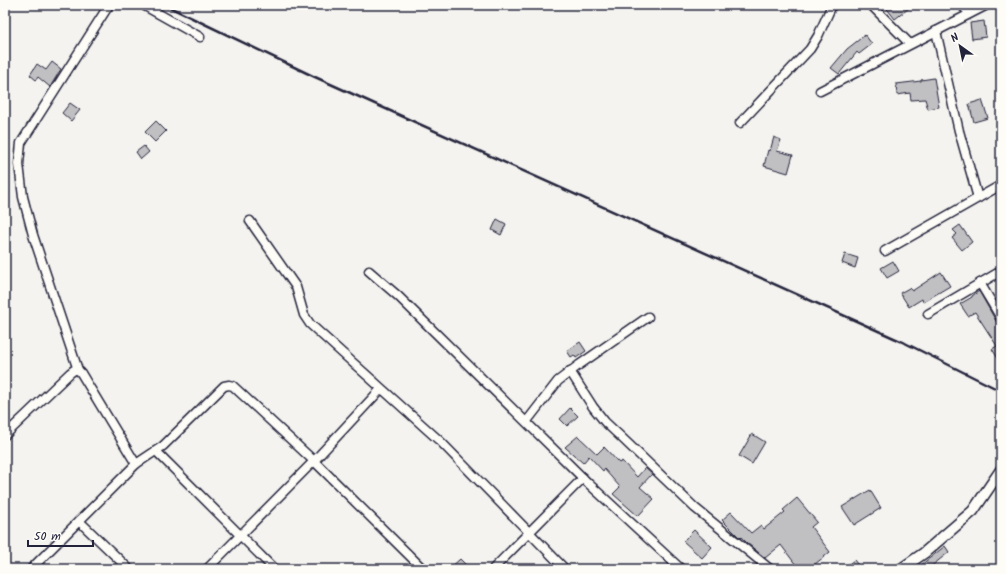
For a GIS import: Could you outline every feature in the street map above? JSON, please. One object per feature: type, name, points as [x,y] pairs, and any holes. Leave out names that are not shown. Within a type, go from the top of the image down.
[{"type":"street","points":[[109,5],[21,143],[19,164],[23,197],[33,235],[78,370],[136,464]]},
{"type":"street","points":[[143,5],[200,37]]},
{"type":"street","points":[[740,124],[810,49],[818,36],[832,5]]},
{"type":"street","points":[[871,5],[910,44]]},
{"type":"street","points":[[961,5],[970,13]]},
{"type":"street","points":[[820,91],[987,5]]},
{"type":"street","points":[[936,31],[959,131],[978,198]]},
{"type":"street","points":[[886,251],[1001,185]]},
{"type":"street","points":[[250,222],[296,286],[304,315],[310,324],[441,442],[565,569]]},
{"type":"street","points":[[369,271],[398,296],[527,421],[583,478],[681,569]]},
{"type":"street","points":[[928,314],[1001,271]]},
{"type":"street","points":[[980,283],[1001,318]]},
{"type":"street","points":[[527,421],[558,381],[648,317]]},
{"type":"street","points":[[5,435],[70,373],[74,370],[78,370]]},
{"type":"street","points":[[570,371],[594,407],[610,427],[695,508],[770,569]]},
{"type":"street","points":[[31,569],[136,464],[156,451],[224,386],[229,385],[233,386],[314,460],[423,569]]},
{"type":"street","points":[[207,569],[381,389]]},
{"type":"street","points":[[156,451],[274,569]]},
{"type":"street","points":[[902,569],[924,553],[973,511],[1001,470]]},
{"type":"street","points":[[492,569],[583,478]]},
{"type":"street","points":[[79,521],[128,569]]},
{"type":"building","points":[[884,5],[913,5],[895,19]]},
{"type":"building","points":[[984,21],[986,37],[972,39],[970,23]]},
{"type":"building","points":[[865,35],[872,44],[859,54],[857,52],[839,74],[831,68],[847,49]]},
{"type":"building","points":[[52,62],[61,69],[50,87],[38,77],[36,80],[30,75],[37,64],[46,70]]},
{"type":"building","points":[[934,78],[939,107],[928,109],[925,99],[911,100],[910,93],[897,95],[896,84]]},
{"type":"building","points":[[982,100],[988,118],[974,122],[969,104]]},
{"type":"building","points":[[70,103],[80,110],[71,121],[62,113]]},
{"type":"building","points":[[156,121],[166,131],[155,142],[145,132]]},
{"type":"building","points":[[774,137],[781,140],[777,151],[793,155],[788,173],[764,166],[768,150],[770,151]]},
{"type":"building","points":[[144,146],[149,152],[141,159],[136,152]]},
{"type":"building","points":[[497,219],[506,224],[501,235],[492,230]]},
{"type":"building","points":[[960,225],[972,242],[962,250],[952,238],[957,234],[953,230]]},
{"type":"building","points":[[845,254],[858,258],[855,268],[842,263]]},
{"type":"building","points":[[893,261],[899,271],[887,278],[881,268]]},
{"type":"building","points":[[941,272],[950,286],[923,302],[922,299],[909,307],[900,293],[909,288],[912,291]]},
{"type":"building","points":[[979,291],[996,321],[1001,324],[1001,363],[992,349],[997,346],[975,312],[968,316],[960,304]]},
{"type":"building","points":[[580,342],[586,351],[576,358],[574,355],[571,357],[567,351]]},
{"type":"building","points":[[570,408],[578,416],[567,426],[560,419]]},
{"type":"building","points":[[752,434],[765,442],[752,464],[739,456]]},
{"type":"building","points":[[578,436],[597,454],[604,447],[619,463],[622,461],[637,477],[645,468],[652,474],[640,487],[654,499],[638,516],[613,494],[620,487],[604,469],[603,471],[589,456],[583,463],[565,447]]},
{"type":"building","points":[[870,490],[881,508],[854,525],[842,507]]},
{"type":"building","points":[[797,498],[817,522],[811,527],[830,552],[809,569],[799,569],[781,545],[765,558],[741,537],[740,538],[722,520],[731,512],[751,533],[761,525],[764,529],[785,512],[783,510]]},
{"type":"building","points":[[694,530],[712,547],[702,558],[683,541]]},
{"type":"building","points":[[945,546],[949,552],[928,569],[925,569],[921,565]]},
{"type":"building","points":[[460,559],[470,569],[449,569]]},
{"type":"building","points":[[854,560],[861,569],[842,569]]},
{"type":"railway","points":[[165,5],[315,77],[905,343],[1001,391]]}]
